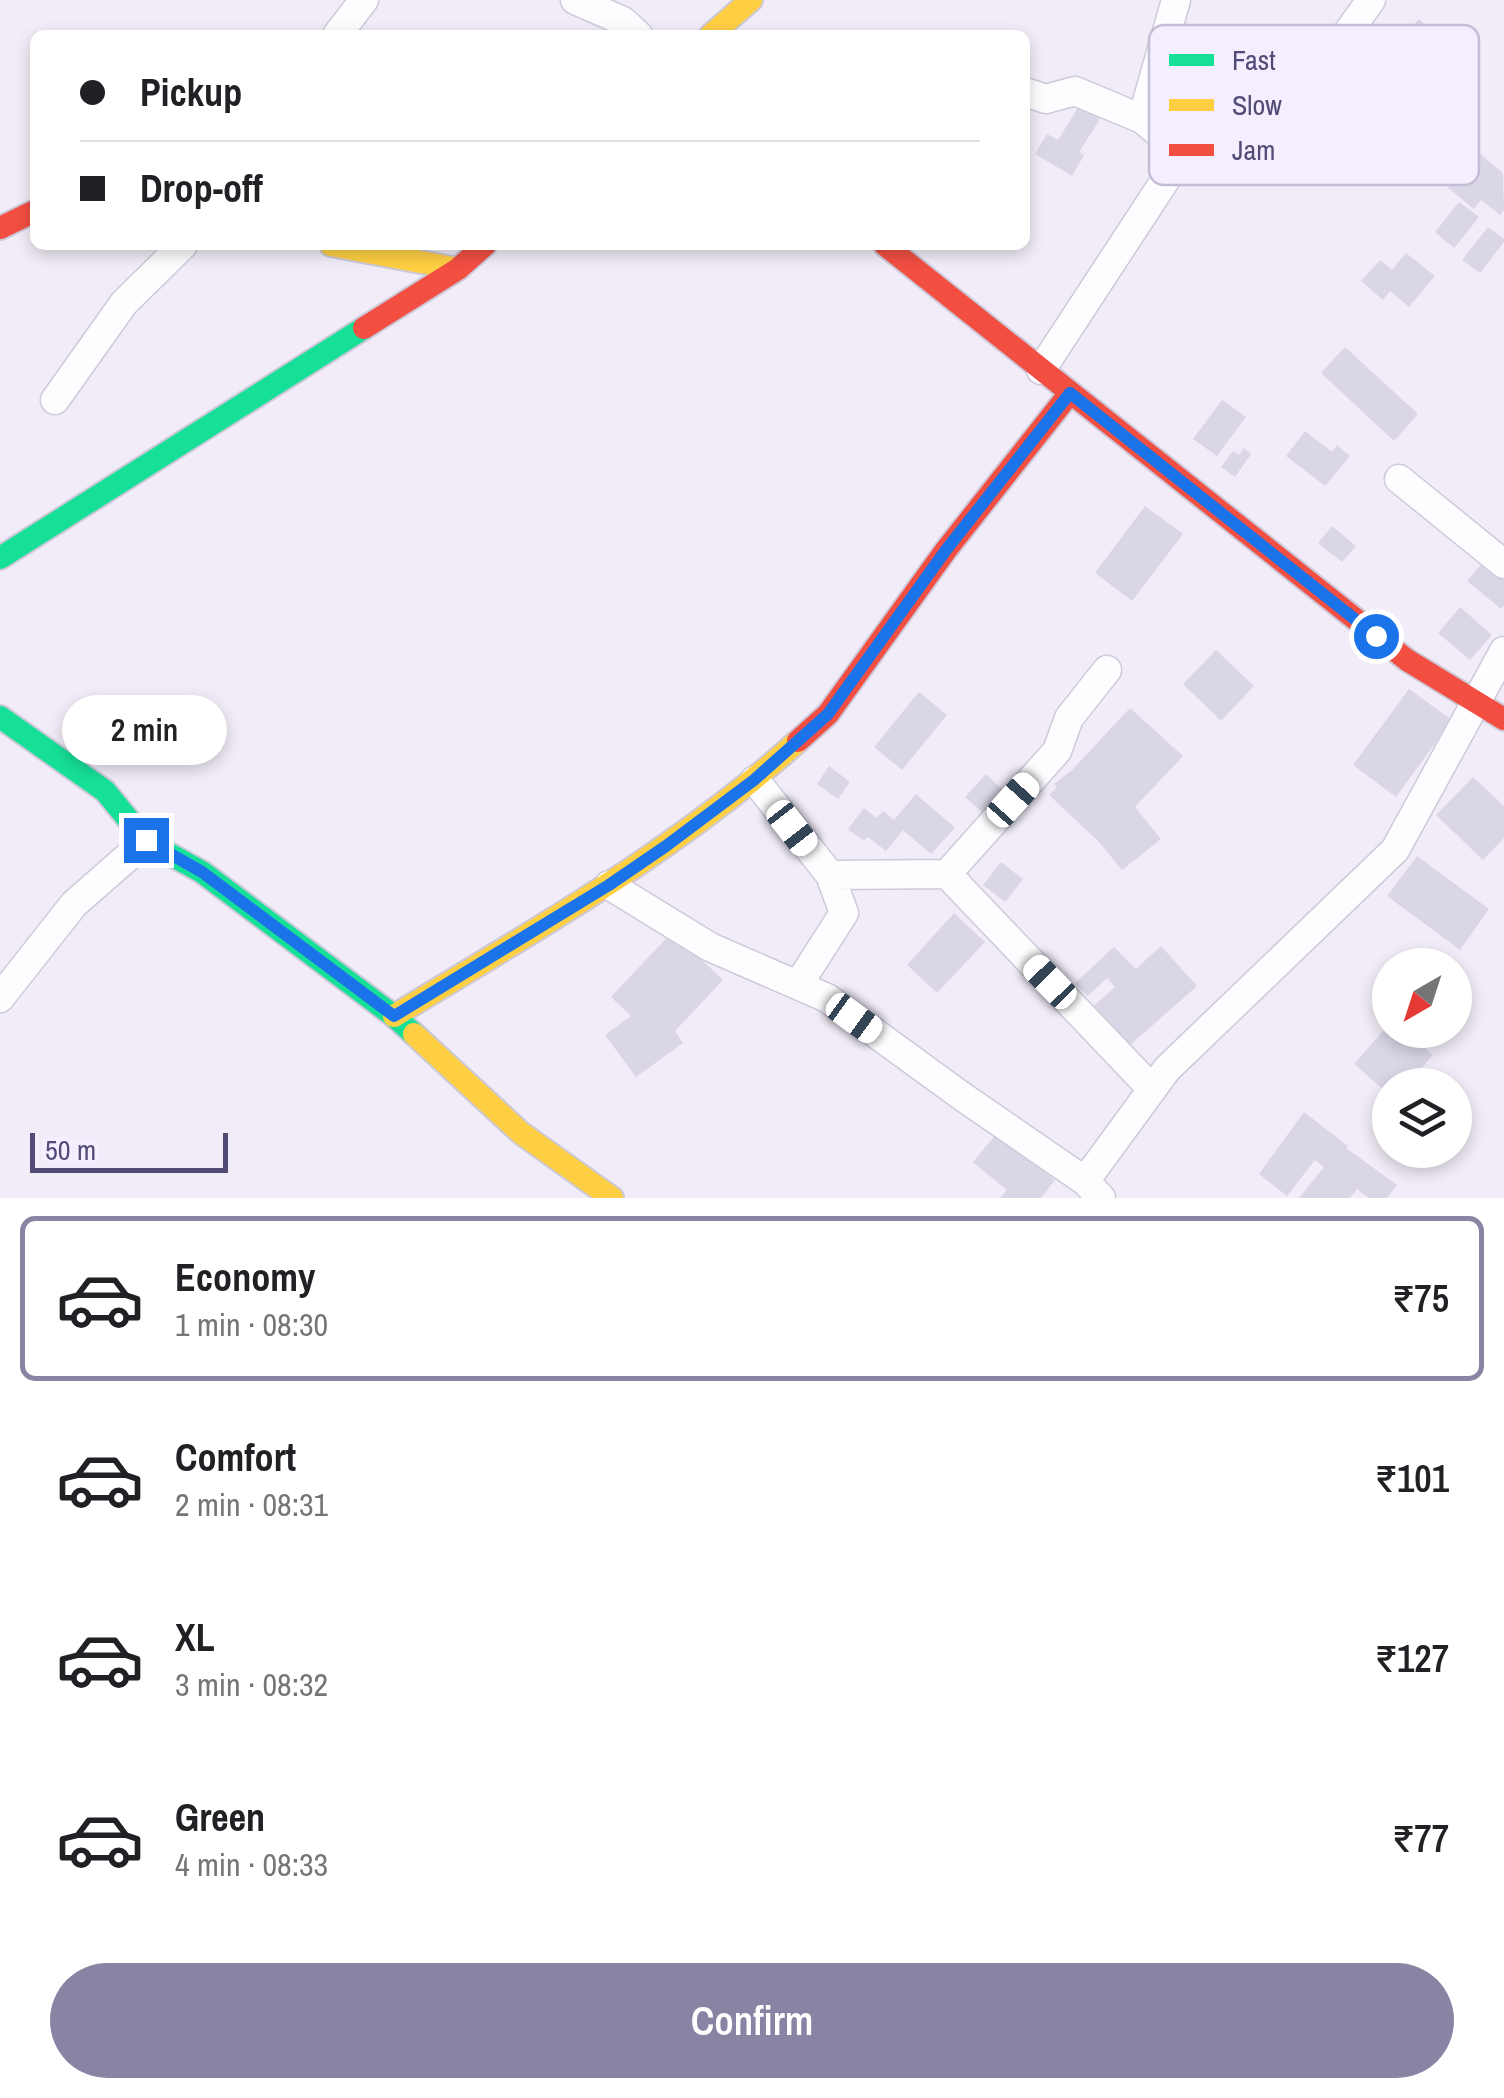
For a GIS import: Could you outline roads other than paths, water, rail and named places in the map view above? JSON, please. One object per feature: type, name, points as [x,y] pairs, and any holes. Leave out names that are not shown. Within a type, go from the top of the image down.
[{"type":"street","points":[[341,30],[364,0]]},
{"type":"street","points":[[575,0],[624,21],[633,30]]},
{"type":"street","points":[[717,30],[752,0]]},
{"type":"street","points":[[1169,25],[1176,0]]},
{"type":"street","points":[[1353,25],[1371,0]]},
{"type":"street","points":[[1030,94],[1046,99],[1075,91],[1149,125]]},
{"type":"street","points":[[1142,119],[1149,94]]},
{"type":"street","points":[[1041,370],[1162,185]]},
{"type":"street","points":[[0,228],[30,213]]},
{"type":"street","points":[[55,400],[124,303],[178,250]]},
{"type":"street","points":[[357,250],[458,269]]},
{"type":"street","points":[[0,558],[458,269],[479,250]]},
{"type":"street","points":[[891,250],[1407,660],[1504,719]]},
{"type":"street","points":[[394,1016],[609,885],[754,780],[828,714],[946,550],[1070,393]]},
{"type":"street","points":[[1400,478],[1504,564]]},
{"type":"street","points":[[609,885],[710,946],[826,998],[1093,1190],[1167,1069],[1395,850],[1504,651]]},
{"type":"street","points":[[947,874],[1058,751],[1068,718],[1107,670]]},
{"type":"street","points":[[0,717],[105,791],[146,840],[202,872],[394,1016],[521,1133],[612,1198]]},
{"type":"street","points":[[754,780],[830,875],[844,913],[798,985]]},
{"type":"street","points":[[0,998],[74,904],[146,840]]},
{"type":"street","points":[[830,875],[947,874],[1152,1089]]}]
